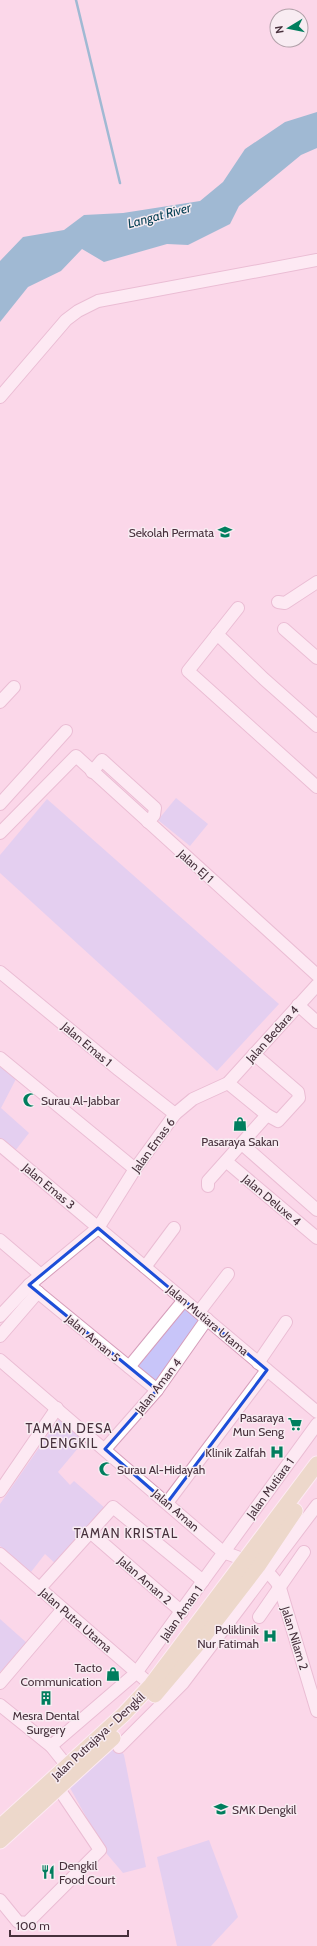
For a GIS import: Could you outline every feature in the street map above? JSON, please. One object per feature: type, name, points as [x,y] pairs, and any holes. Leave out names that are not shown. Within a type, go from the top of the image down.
[{"type":"main road","name":"Jalan Putrajaya - Dengkil","points":[[0,1842],[134,1725],[158,1692],[229,1612],[317,1464]]},
{"type":"main road","name":"Jalan Putrajaya - Dengkil","points":[[0,1827],[124,1714],[151,1685],[296,1521],[317,1481]]},
{"type":"street","points":[[0,397],[66,320],[78,311],[98,301],[317,260]]},
{"type":"street","points":[[278,602],[285,603],[317,582]]},
{"type":"street","points":[[238,608],[188,671],[317,787]]},
{"type":"street","points":[[284,629],[317,658]]},
{"type":"street","points":[[217,634],[264,679],[317,726]]},
{"type":"street","points":[[0,702],[14,687]]},
{"type":"street","points":[[0,804],[66,731]]},
{"type":"street","name":"Jalan EJ 1","points":[[0,833],[76,756],[317,975]]},
{"type":"street","name":"Jalan Emas 1","points":[[0,972],[175,1114]]},
{"type":"street","name":"Jalan Bedara 4","points":[[228,1083],[317,985]]},
{"type":"street","points":[[298,1005],[317,1022]]},
{"type":"street","points":[[228,1083],[266,1115],[278,1121],[299,1098],[298,1092],[254,1054]]},
{"type":"street","points":[[0,1058],[135,1169]]},
{"type":"street","name":"Jalan Emas 6","points":[[34,1289],[41,1275],[98,1228],[135,1169],[175,1114],[193,1099],[228,1083]]},
{"type":"street","points":[[208,1186],[208,1181],[227,1162],[266,1115]]},
{"type":"street","points":[[242,1144],[317,1210]]},
{"type":"street","name":"Jalan Emas 3","points":[[0,1145],[98,1228]]},
{"type":"street","name":"Jalan Deluxe 4","points":[[227,1162],[317,1238]]},
{"type":"street","name":"Jalan Mutiara Utama","points":[[98,1228],[317,1412]]},
{"type":"street","points":[[145,1267],[174,1228]]},
{"type":"street","points":[[0,1240],[41,1275]]},
{"type":"street","name":"Jalan Aman 4","points":[[105,1449],[157,1390],[228,1274]]},
{"type":"street","points":[[0,1316],[34,1289]]},
{"type":"street","points":[[0,1336],[34,1289]]},
{"type":"street","name":"Jalan Aman 5","points":[[34,1289],[157,1390]]},
{"type":"street","points":[[129,1367],[184,1300]]},
{"type":"street","points":[[167,1503],[212,1442],[262,1366],[286,1322]]},
{"type":"street","name":"Jalan Aman","points":[[0,1360],[223,1552],[257,1566]]},
{"type":"street","points":[[0,1491],[57,1408]]},
{"type":"street","name":"Jalan Mutiara 1","points":[[223,1552],[317,1424]]},
{"type":"street","points":[[296,1521],[317,1505]]},
{"type":"street","points":[[40,1588],[111,1508],[115,1507],[203,1581]]},
{"type":"street","name":"Jalan Aman 2","points":[[90,1532],[182,1612]]},
{"type":"street","name":"Jalan Aman 1","points":[[51,1746],[136,1673],[182,1612],[223,1552]]},
{"type":"street","points":[[259,1617],[304,1552]]},
{"type":"street","name":"Jalan Putra Utama","points":[[2,1560],[40,1588],[151,1685]]},
{"type":"street","name":"Jalan Nilam 2","points":[[257,1566],[276,1579],[280,1588],[316,1704]]},
{"type":"street","points":[[0,1683],[64,1609]]},
{"type":"street","points":[[0,1705],[51,1746],[67,1766]]},
{"type":"street","points":[[119,1747],[134,1725]]},
{"type":"street","points":[[0,1900],[18,1922],[27,1923],[100,1850],[59,1789]]},
{"type":"highlighted area","points":[[98,1228],[267,1370],[167,1503],[105,1449],[157,1390],[29,1285]]},
{"type":"shaded area","points":[[176,798],[208,824],[190,846],[158,820]]},
{"type":"shaded area","points":[[47,799],[279,1004],[217,1071],[0,873],[0,855]]},
{"type":"shaded area","points":[[0,1066],[16,1079],[1,1108],[29,1133],[15,1151],[0,1139]]},
{"type":"shaded area","points":[[185,1309],[202,1322],[156,1385],[135,1368]]},
{"type":"shaded area","points":[[59,1419],[84,1441],[58,1472],[70,1485],[74,1481],[106,1509],[57,1565],[45,1554],[31,1572],[0,1546],[0,1504]]},
{"type":"shaded area","points":[[0,1619],[27,1643],[0,1672]]},
{"type":"shaded area","points":[[117,1745],[124,1755],[146,1867],[123,1873],[107,1854],[70,1788]]},
{"type":"shaded area","points":[[209,1840],[238,1917],[211,1946],[177,1946],[157,1857]]},
{"type":"water","name":"Langat River","points":[[317,112],[317,148],[301,155],[239,206],[230,224],[188,245],[167,244],[104,262],[82,249],[61,271],[28,287],[0,322],[0,261],[23,237],[64,230],[84,215],[123,213],[200,201],[223,182],[245,149],[285,122]]},
{"type":"waterway","points":[[76,0],[120,183]]},
{"type":"place","name":"Sekolah Permata","points":[[225,532]]},
{"type":"place","name":"Surau Al-Jabbar","points":[[30,1100]]},
{"type":"place","name":"Pasaraya Sakan","points":[[240,1124]]},
{"type":"place","name":"Pasaraya Mun Seng","points":[[295,1424]]},
{"type":"place","name":"Klinik Zalfah","points":[[277,1452]]},
{"type":"place","name":"Surau Al-Hidayah","points":[[106,1469]]},
{"type":"place","name":"Poliklinik Nur Fatimah","points":[[270,1636]]},
{"type":"place","name":"Tacto Communication","points":[[113,1674]]},
{"type":"place","name":"Mesra Dental Surgery","points":[[46,1698]]},
{"type":"place","name":"SMK Dengkil","points":[[221,1809]]},
{"type":"place","name":"Dengkil Food Court","points":[[48,1872]]},
{"type":"district","name":"TAMAN DESA DENGKIL","points":[[69,1436]]},
{"type":"district","name":"TAMAN KRISTAL","points":[[126,1533]]}]
